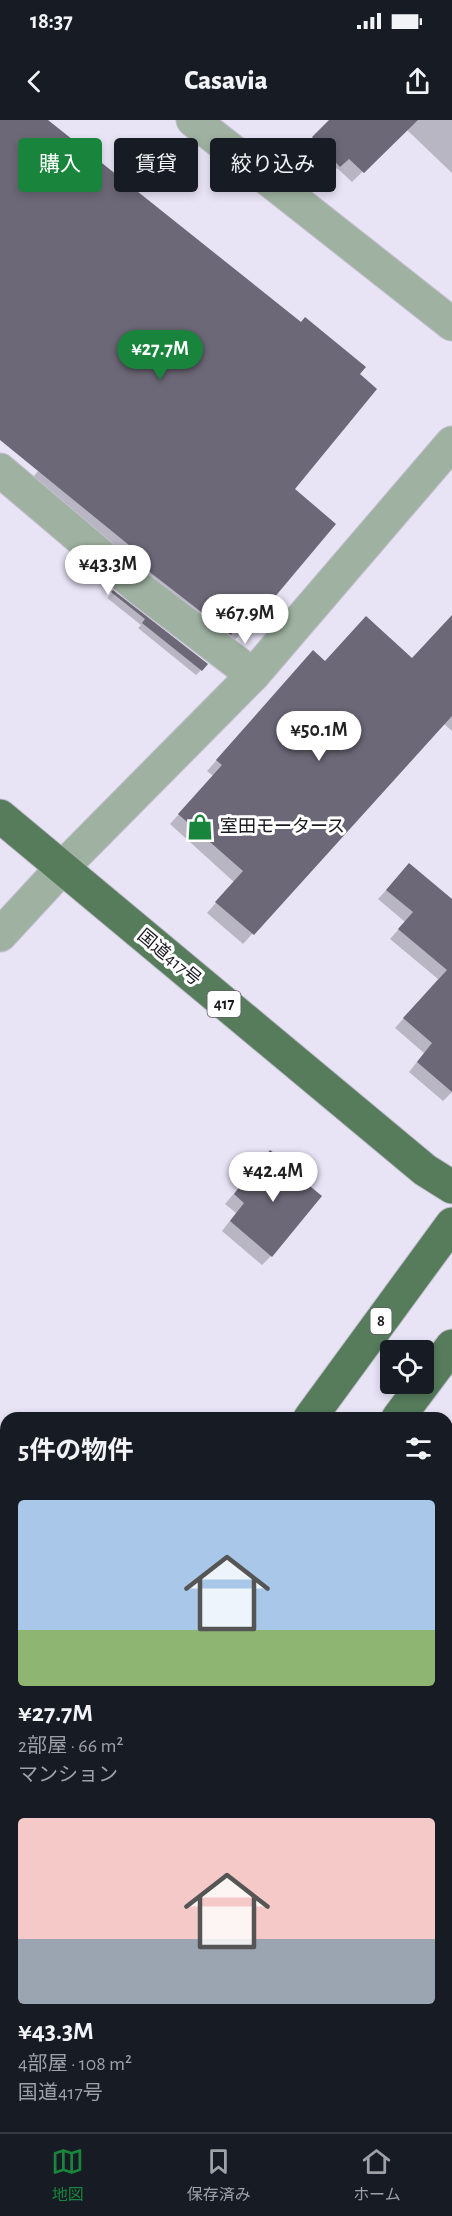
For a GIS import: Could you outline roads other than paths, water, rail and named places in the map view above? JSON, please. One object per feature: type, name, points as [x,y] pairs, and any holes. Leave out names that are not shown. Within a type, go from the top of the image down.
[{"type":"highway","name":"国道417号","points":[[0,816],[425,1170],[452,1187]]},
{"type":"highway","name":"8","points":[[314,1412],[452,1224]]},
{"type":"highway","points":[[402,1412],[452,1346]]},
{"type":"street","points":[[193,120],[452,324]]},
{"type":"street","points":[[0,935],[61,869],[254,675],[452,442]]},
{"type":"street","points":[[0,470],[139,588],[254,675]]},
{"type":"place","name":"室田モータース","points":[[200,827]]}]
